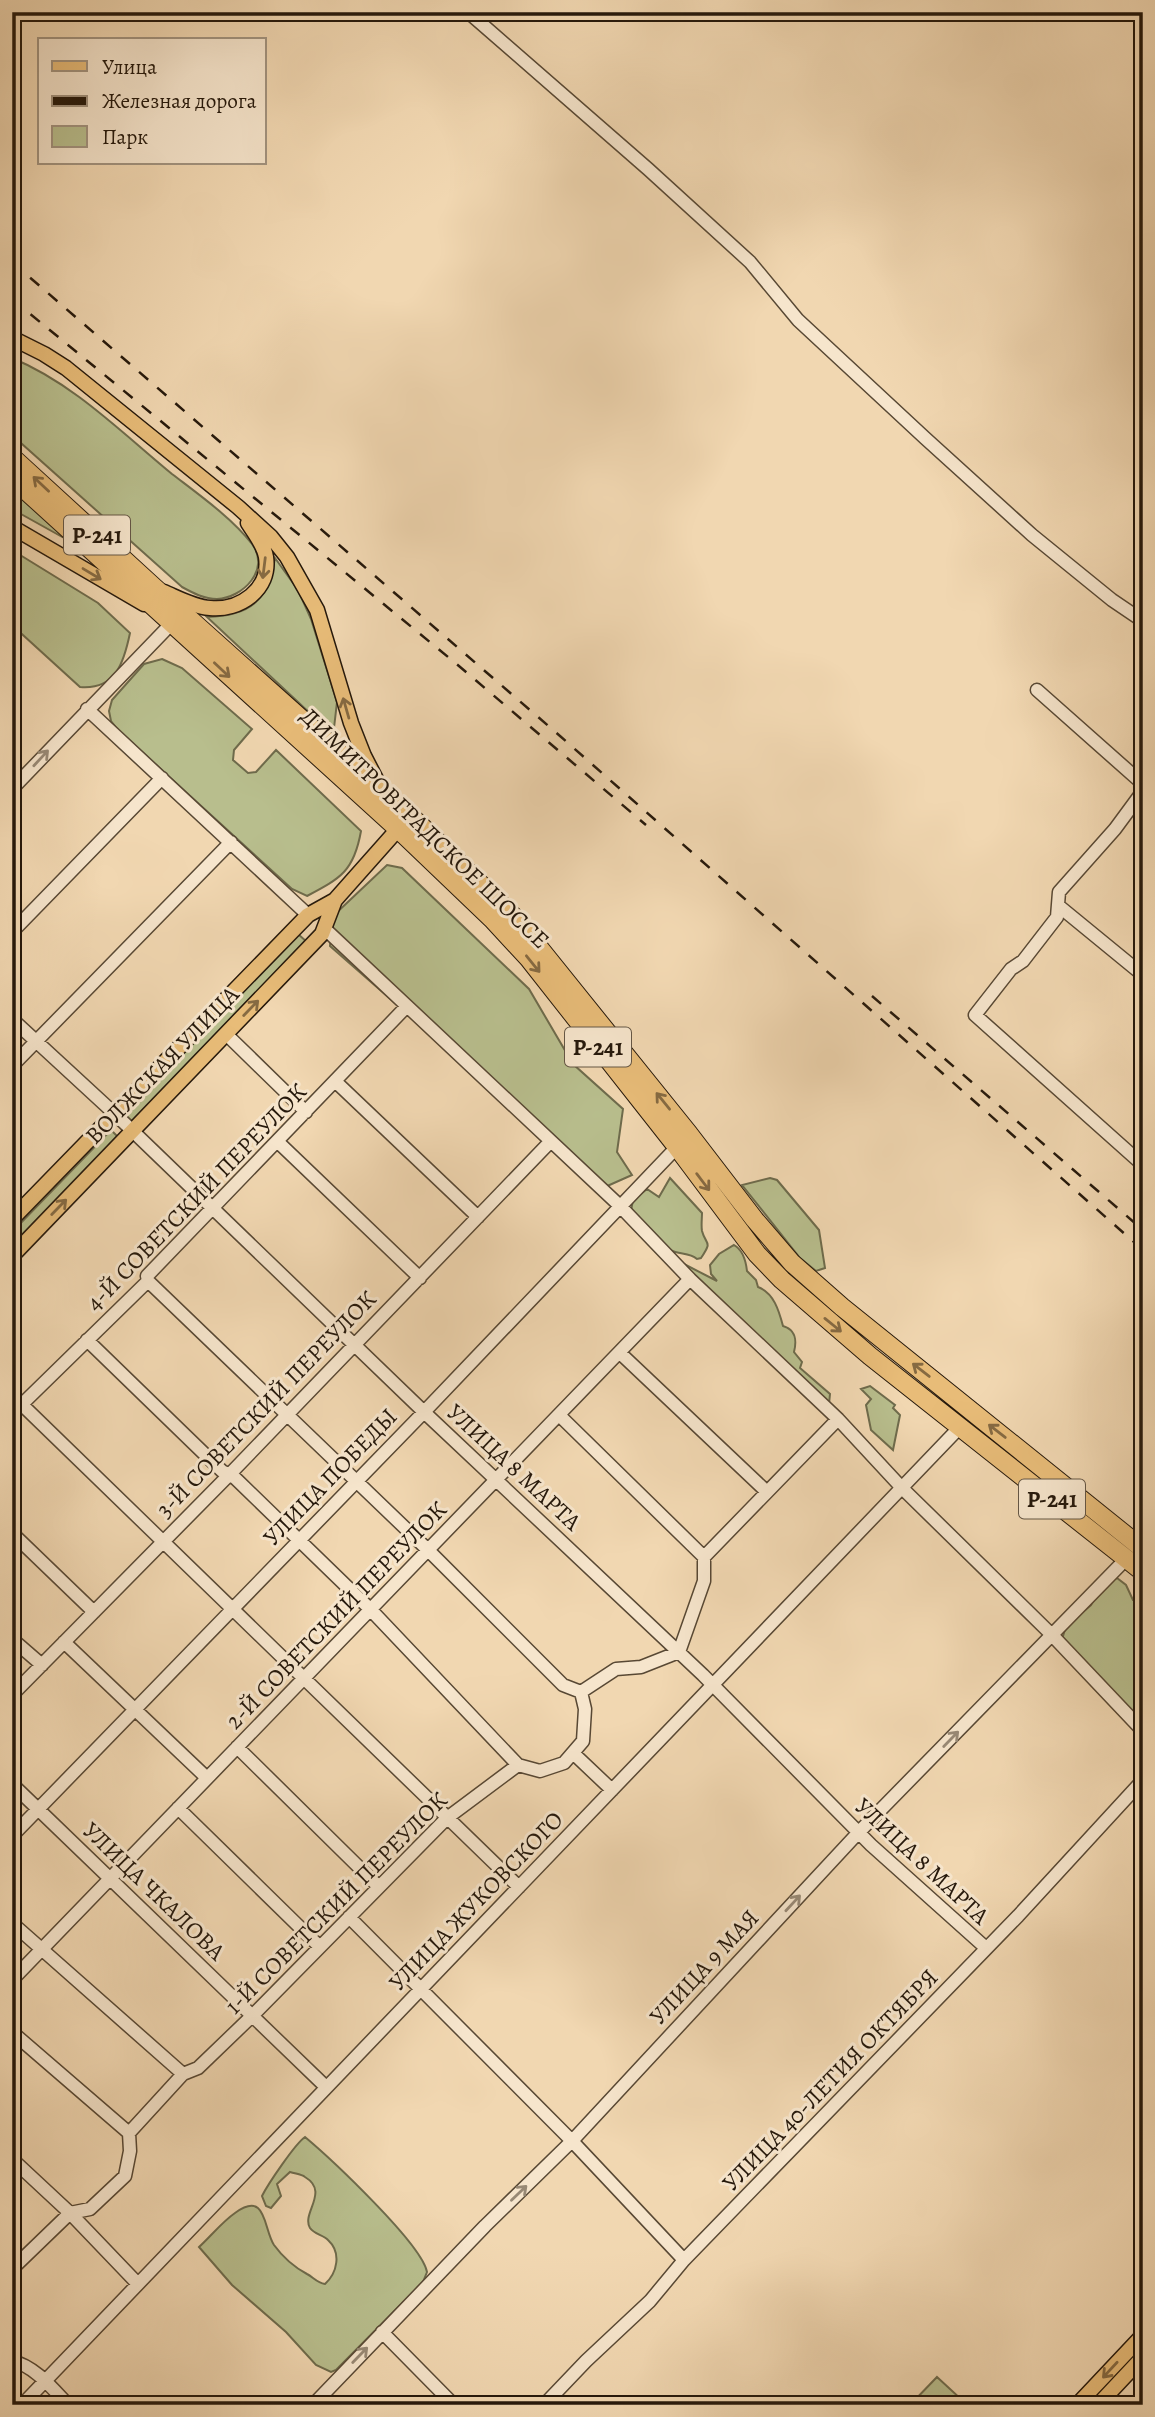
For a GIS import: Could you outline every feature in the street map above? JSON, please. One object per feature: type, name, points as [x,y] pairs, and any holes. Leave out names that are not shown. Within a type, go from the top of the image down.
[{"type":"highway","name":"Р-241","points":[[12,457],[155,589],[172,617]]},
{"type":"highway","name":"Р-241","points":[[12,478],[172,617]]},
{"type":"highway","name":"ДИМИТРОВГРАДСКОЕ ШОССЕ","points":[[172,617],[383,792],[404,823],[529,959],[770,1268],[833,1325],[1143,1572]]},
{"type":"highway","name":"ДИМИТРОВГРАДСКОЕ ШОССЕ","points":[[172,617],[404,823],[470,872],[516,919],[792,1263],[842,1307],[1143,1549]]},
{"type":"highway","points":[[960,1427],[974,1412]]},
{"type":"main road","points":[[12,338],[66,368],[271,537],[309,591],[351,723],[383,792]]},
{"type":"main road","points":[[155,589],[193,605],[212,608],[237,605],[250,597],[262,581],[266,556],[238,508]]},
{"type":"main road","points":[[12,527],[172,617]]},
{"type":"main road","name":"ВОЛЖСКАЯ УЛИЦА","points":[[12,1219],[308,915],[335,900],[404,823]]},
{"type":"main road","name":"ВОЛЖСКАЯ УЛИЦА","points":[[12,1256],[322,934],[335,900]]},
{"type":"main road","points":[[1077,2405],[1143,2335]]},
{"type":"main road","points":[[1098,2405],[1143,2357]]},
{"type":"street","points":[[468,12],[750,262],[798,320],[1032,535],[1112,600],[1143,621]]},
{"type":"street","points":[[12,789],[172,617]]},
{"type":"street","points":[[1037,690],[1143,784]]},
{"type":"street","points":[[87,709],[308,915]]},
{"type":"street","points":[[12,932],[162,778]]},
{"type":"street","points":[[1143,791],[1115,828],[1059,892],[1060,907],[1057,917],[1023,961],[1011,969],[975,1015],[1143,1165]]},
{"type":"street","points":[[12,1066],[231,842]]},
{"type":"street","points":[[1060,907],[1143,975]]},
{"type":"street","points":[[324,928],[620,1206],[690,1279],[838,1419],[902,1488],[1052,1634],[1143,1731]]},
{"type":"street","name":"4-Й СОВЕТСКИЙ ПЕРЕУЛОК","points":[[15,1404],[148,1281],[147,1276],[407,1006]]},
{"type":"street","name":"УЛИЦА 8 МАРТА","points":[[12,1019],[679,1652],[858,1833],[986,1948]]},
{"type":"street","points":[[226,1034],[306,1112]]},
{"type":"street","points":[[336,1082],[478,1217]]},
{"type":"street","points":[[278,1142],[420,1278]]},
{"type":"street","name":"3-Й СОВЕТСКИЙ ПЕРЕУЛОК","points":[[12,1695],[229,1475],[550,1142]]},
{"type":"street","name":"УЛИЦА ПОБЕДЫ","points":[[12,1836],[677,1147]]},
{"type":"street","name":"2-Й СОВЕТСКИЙ ПЕРЕУЛОК","points":[[12,1980],[690,1279]]},
{"type":"street","points":[[148,1281],[428,1550],[563,1685],[581,1692]]},
{"type":"street","points":[[87,1340],[370,1609],[518,1765],[540,1771],[564,1763],[573,1753],[583,1741],[585,1709],[581,1692]]},
{"type":"street","points":[[620,1353],[767,1492]]},
{"type":"street","points":[[15,1404],[163,1540],[519,1887]]},
{"type":"street","points":[[559,1415],[704,1557]]},
{"type":"street","points":[[581,1692],[616,1669],[641,1667],[679,1652],[704,1581],[704,1557],[838,1419]]},
{"type":"street","name":"УЛИЦА ЖУКОВСКОГО","points":[[22,2405],[960,1427]]},
{"type":"street","points":[[12,1533],[94,1612]]},
{"type":"street","name":"УЛИЦА 9 МАЯ","points":[[313,2405],[485,2226],[572,2141],[858,1833],[1126,1559]]},
{"type":"street","points":[[12,1639],[42,1665]]},
{"type":"street","points":[[64,1642],[207,1778]]},
{"type":"street","points":[[237,1747],[379,1887]]},
{"type":"street","points":[[573,1753],[612,1790]]},
{"type":"street","name":"1-Й СОВЕТСКИЙ ПЕРЕУЛОК","points":[[129,2133],[183,2074],[198,2068],[253,2016],[447,1818],[518,1765]]},
{"type":"street","name":"УЛИЦА 40-ЛЕТИЯ ОКТЯБРЯ","points":[[544,2405],[650,2301],[684,2260],[986,1948],[1143,1780]]},
{"type":"street","name":"УЛИЦА ЧКАЛОВА","points":[[12,1784],[326,2087]]},
{"type":"street","points":[[178,1808],[320,1947]]},
{"type":"street","points":[[349,1917],[572,2141],[684,2260]]},
{"type":"street","points":[[12,1923],[183,2074]]},
{"type":"street","points":[[12,2032],[129,2133],[130,2151],[125,2176],[90,2209],[70,2213],[12,2269]]},
{"type":"street","points":[[12,2159],[70,2213],[137,2283]]},
{"type":"street","points":[[382,2332],[454,2405]]},
{"type":"street","points":[[12,2350],[17,2362],[45,2381],[68,2405]]},
{"type":"green space","points":[[12,358],[34,368],[76,395],[235,525],[257,554],[256,572],[245,588],[236,594],[217,599],[203,597],[182,587],[12,435]]},
{"type":"green space","points":[[12,488],[82,548],[12,509]]},
{"type":"green space","points":[[12,550],[98,603],[130,633],[121,664],[110,679],[92,687],[80,687],[12,625]]},
{"type":"green space","points":[[275,558],[298,590],[311,619],[337,702],[334,728],[329,731],[207,617],[235,613],[255,603],[267,585]]},
{"type":"green space","points":[[162,659],[182,668],[252,729],[234,750],[233,760],[248,773],[256,772],[276,750],[361,831],[350,864],[337,878],[307,896],[292,889],[118,730],[111,721],[109,711],[112,700],[144,664]]},
{"type":"green space","points":[[387,865],[402,868],[529,989],[573,1064],[623,1109],[617,1152],[632,1175],[605,1187],[330,946],[332,917]]},
{"type":"green space","points":[[298,934],[307,942],[132,1122],[124,1114]]},
{"type":"green space","points":[[111,1130],[120,1139],[12,1250],[12,1232]]},
{"type":"green space","points":[[670,1178],[702,1213],[702,1231],[708,1246],[701,1258],[664,1247],[630,1216],[633,1200],[647,1189],[659,1197]]},
{"type":"green space","points":[[770,1178],[777,1180],[819,1230],[825,1268],[816,1271],[800,1258],[742,1185]]},
{"type":"green space","points":[[734,1245],[742,1253],[747,1271],[756,1280],[758,1287],[775,1303],[783,1326],[793,1333],[794,1352],[802,1362],[800,1368],[830,1394],[829,1404],[824,1405],[682,1263],[717,1281],[711,1274],[710,1265],[719,1254]]},
{"type":"green space","points":[[870,1386],[895,1405],[893,1408],[900,1415],[893,1450],[871,1430],[866,1405],[871,1399],[861,1389]]},
{"type":"green space","points":[[1117,1578],[1126,1585],[1133,1600],[1143,1601],[1143,1736],[1061,1643],[1066,1626],[1091,1605],[1103,1583]]},
{"type":"green space","points":[[305,2137],[393,2223],[421,2259],[427,2272],[423,2282],[331,2372],[316,2365],[286,2332],[232,2285],[199,2247],[230,2217],[245,2207],[253,2206],[262,2214],[270,2238],[281,2253],[297,2268],[325,2284],[335,2269],[336,2257],[328,2240],[314,2232],[308,2222],[315,2196],[312,2183],[303,2176],[290,2172],[277,2184],[281,2196],[271,2208],[266,2206],[262,2196]]},
{"type":"green space","points":[[937,2377],[962,2400],[958,2405],[910,2405]]},
{"type":"railway","points":[[12,262],[560,736],[1143,1250]]},
{"type":"railway","points":[[12,299],[453,661],[646,825]]},
{"type":"railway","points":[[872,996],[1143,1230]]}]
